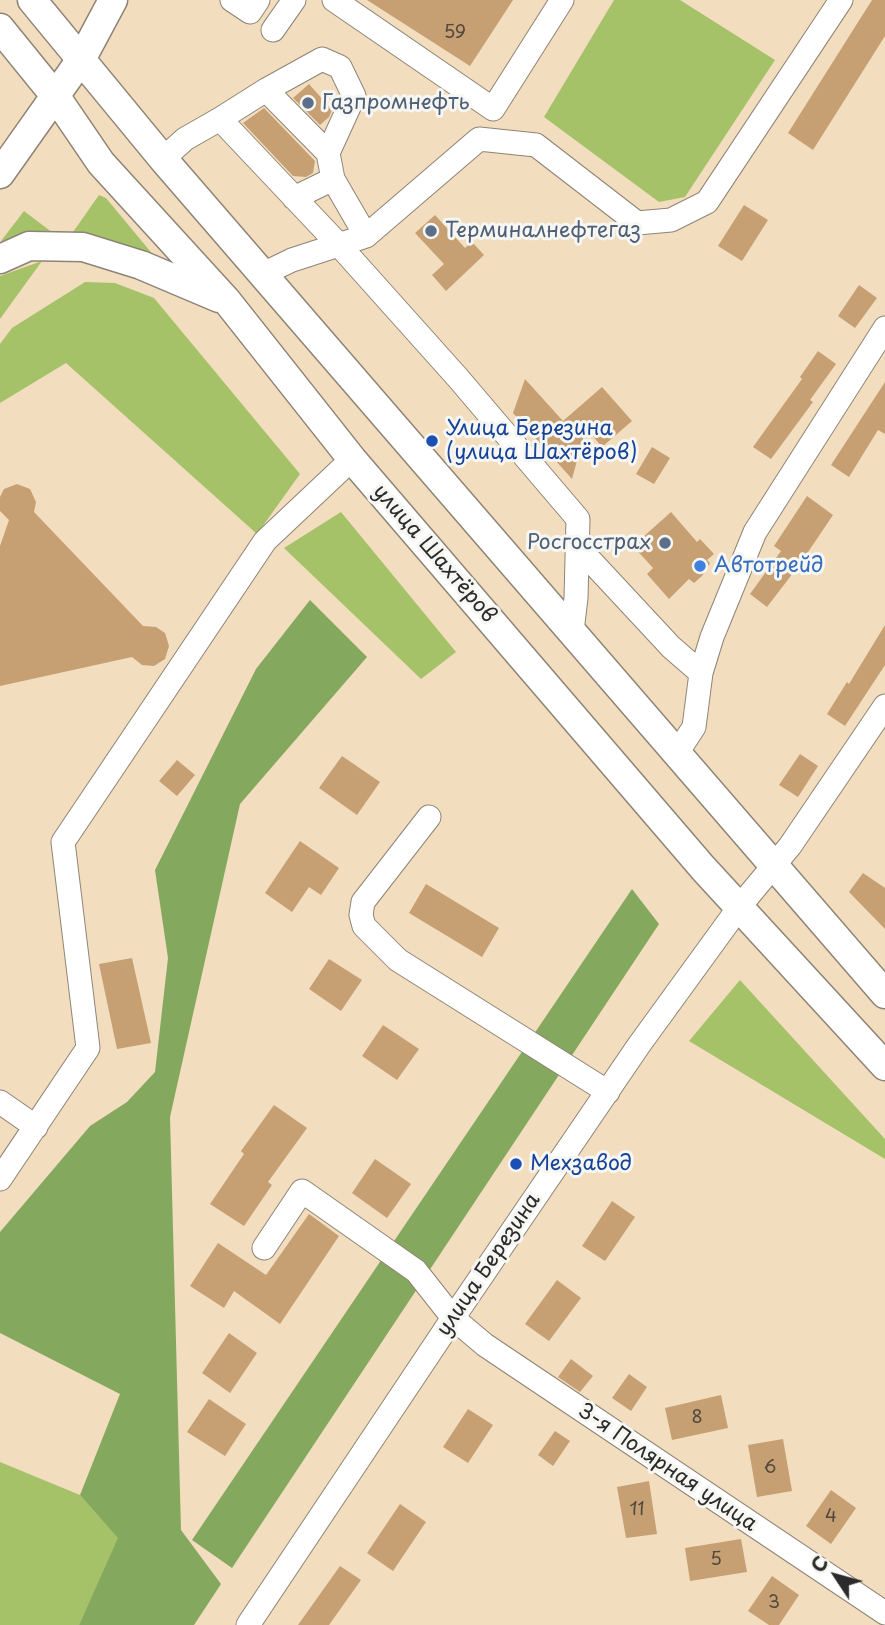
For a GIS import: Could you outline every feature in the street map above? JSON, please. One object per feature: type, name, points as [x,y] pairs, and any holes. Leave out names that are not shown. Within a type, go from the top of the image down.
[{"type":"main road","points":[[32,0],[163,159],[885,994]]},
{"type":"main road","points":[[0,174],[82,58],[113,0]]},
{"type":"main road","name":"улица Шахтёров","points":[[0,28],[56,97],[101,163],[227,301],[352,459],[703,868],[885,1066]]},
{"type":"main road","points":[[0,259],[29,246],[83,247],[141,265],[227,301]]},
{"type":"street","points":[[232,0],[250,12],[258,0]]},
{"type":"street","points":[[273,30],[293,0]]},
{"type":"street","points":[[334,0],[493,109]]},
{"type":"street","points":[[263,274],[292,260],[366,236],[479,139],[493,109],[562,0]]},
{"type":"street","points":[[479,139],[536,145],[637,223],[671,220],[707,202],[835,2]]},
{"type":"street","points":[[163,159],[186,139],[322,59],[340,67],[354,96],[328,153]]},
{"type":"street","points":[[266,90],[328,153],[333,179],[366,236]]},
{"type":"street","points":[[220,119],[339,245],[458,378],[578,519],[576,598],[572,631]]},
{"type":"street","points":[[294,198],[333,179]]},
{"type":"street","points":[[677,753],[694,727],[701,673],[712,637],[755,532],[885,328]]},
{"type":"street","points":[[0,1180],[88,1048],[63,842],[265,541],[352,459]]},
{"type":"street","points":[[577,546],[670,647],[701,673]]},
{"type":"street","name":"улица Березина","points":[[248,1625],[608,1092],[740,906],[774,866],[885,706]]},
{"type":"street","points":[[429,817],[363,902],[361,915],[364,926],[398,960],[608,1092]]},
{"type":"street","points":[[0,1102],[36,1127]]},
{"type":"street","name":"3-я Полярная улица","points":[[264,1248],[302,1191],[416,1272],[453,1318],[485,1345],[885,1614]]},
{"type":"green space","points":[[614,0],[680,0],[775,60],[685,197],[659,202],[544,117]]},
{"type":"green space","points":[[99,195],[106,198],[160,263],[73,232]]},
{"type":"green space","points":[[24,211],[53,233],[1,241]]},
{"type":"green space","points":[[42,261],[0,319],[0,276]]},
{"type":"green space","points":[[85,282],[115,283],[154,298],[300,474],[257,534],[66,363],[0,403],[0,344],[12,328]]},
{"type":"green space","points":[[341,512],[456,652],[421,679],[284,548]]},
{"type":"green space","points":[[310,600],[367,657],[240,804],[170,1117],[181,1530],[221,1584],[194,1625],[79,1625],[118,1538],[80,1495],[120,1394],[0,1333],[0,1232],[90,1126],[127,1102],[155,1072],[168,958],[155,870],[256,669]]},
{"type":"green space","points":[[632,889],[659,924],[232,1568],[192,1540]]},
{"type":"green space","points":[[740,980],[885,1139],[885,1159],[689,1041]]},
{"type":"green space","points":[[0,1462],[80,1495],[119,1538],[79,1625],[0,1625]]},
{"type":"building","points":[[367,0],[513,0],[470,66]]},
{"type":"building","points":[[872,0],[885,0],[885,36],[813,150],[788,133]]},
{"type":"building","name":"Газпромнефть","points":[[309,84],[332,110],[320,125],[293,98]]},
{"type":"building","points":[[264,108],[315,161],[313,173],[306,177],[293,176],[243,123]]},
{"type":"building","points":[[744,205],[768,220],[742,261],[718,246]]},
{"type":"building","points":[[435,215],[465,248],[472,242],[484,255],[446,291],[432,275],[444,264],[415,233]]},
{"type":"building","points":[[859,285],[877,298],[855,328],[838,316]]},
{"type":"building","points":[[818,351],[836,364],[810,400],[813,402],[771,459],[753,447],[802,379],[800,377]]},
{"type":"building","points":[[525,379],[563,421],[602,387],[632,421],[602,447],[586,428],[572,479],[513,413]]},
{"type":"building","points":[[885,382],[885,434],[878,430],[849,477],[831,465]]},
{"type":"building","points":[[652,447],[670,458],[654,484],[636,474]]},
{"type":"building","points":[[17,484],[30,489],[36,502],[34,512],[143,626],[156,627],[165,633],[169,646],[165,659],[154,666],[142,665],[132,657],[0,686],[0,546],[9,520],[0,511],[0,497],[4,489]]},
{"type":"building","points":[[807,496],[833,515],[767,607],[750,594],[781,551],[774,546]]},
{"type":"building","points":[[671,512],[697,542],[700,539],[714,554],[707,560],[710,563],[702,576],[694,583],[689,579],[669,599],[647,574],[653,568],[633,546]]},
{"type":"building","points":[[885,625],[885,665],[845,726],[827,714]]},
{"type":"building","points":[[800,754],[818,766],[798,797],[779,785]]},
{"type":"building","points":[[342,756],[380,782],[357,815],[319,788]]},
{"type":"building","points":[[177,760],[195,775],[177,796],[159,781]]},
{"type":"building","points":[[300,841],[339,868],[321,895],[309,887],[292,912],[265,893]]},
{"type":"building","points":[[863,873],[885,888],[885,929],[849,892]]},
{"type":"building","points":[[426,884],[499,928],[482,957],[409,913]]},
{"type":"building","points":[[132,958],[151,1043],[117,1049],[99,964]]},
{"type":"building","points":[[329,959],[362,980],[341,1011],[309,989]]},
{"type":"building","points":[[383,1025],[419,1049],[397,1080],[362,1056]]},
{"type":"building","points":[[274,1105],[307,1128],[268,1182],[272,1185],[244,1226],[210,1204],[244,1154],[241,1151]]},
{"type":"building","points":[[375,1159],[411,1184],[387,1218],[352,1193]]},
{"type":"building","points":[[612,1201],[635,1217],[605,1261],[582,1246]]},
{"type":"building","points":[[309,1214],[339,1236],[280,1324],[234,1291],[224,1308],[190,1286],[218,1243],[266,1275]]},
{"type":"building","points":[[557,1280],[581,1298],[549,1341],[525,1324]]},
{"type":"building","points":[[229,1333],[257,1353],[230,1393],[202,1373]]},
{"type":"building","points":[[571,1359],[593,1376],[580,1392],[558,1377]]},
{"type":"building","points":[[629,1374],[647,1387],[631,1411],[612,1398]]},
{"type":"building","points":[[721,1395],[728,1428],[672,1440],[665,1408]]},
{"type":"building","points":[[209,1399],[246,1424],[225,1456],[187,1432]]},
{"type":"building","points":[[468,1409],[493,1425],[468,1463],[443,1447]]},
{"type":"building","points":[[555,1431],[570,1441],[553,1466],[538,1455]]},
{"type":"building","points":[[783,1439],[792,1491],[757,1497],[748,1445]]},
{"type":"building","points":[[649,1481],[657,1534],[626,1538],[617,1487]]},
{"type":"building","points":[[831,1490],[856,1508],[831,1544],[806,1526]]},
{"type":"building","points":[[400,1504],[426,1522],[393,1571],[367,1553]]},
{"type":"building","points":[[741,1539],[747,1572],[690,1581],[685,1548]]},
{"type":"building","points":[[340,1566],[361,1580],[329,1625],[298,1625]]},
{"type":"building","points":[[772,1576],[799,1595],[779,1625],[769,1625],[748,1611]]},
{"type":"place","name":"Газпромнефть","points":[[308,103]]},
{"type":"place","name":"Терминалнефтегаз","points":[[431,231]]},
{"type":"place","name":"Улица Березина (улица Шахтёров)","points":[[432,441]]},
{"type":"place","name":"Росгосстрах","points":[[665,543]]},
{"type":"place","name":"Автотрейд","points":[[700,566]]},
{"type":"place","name":"Мехзавод","points":[[516,1164]]}]
